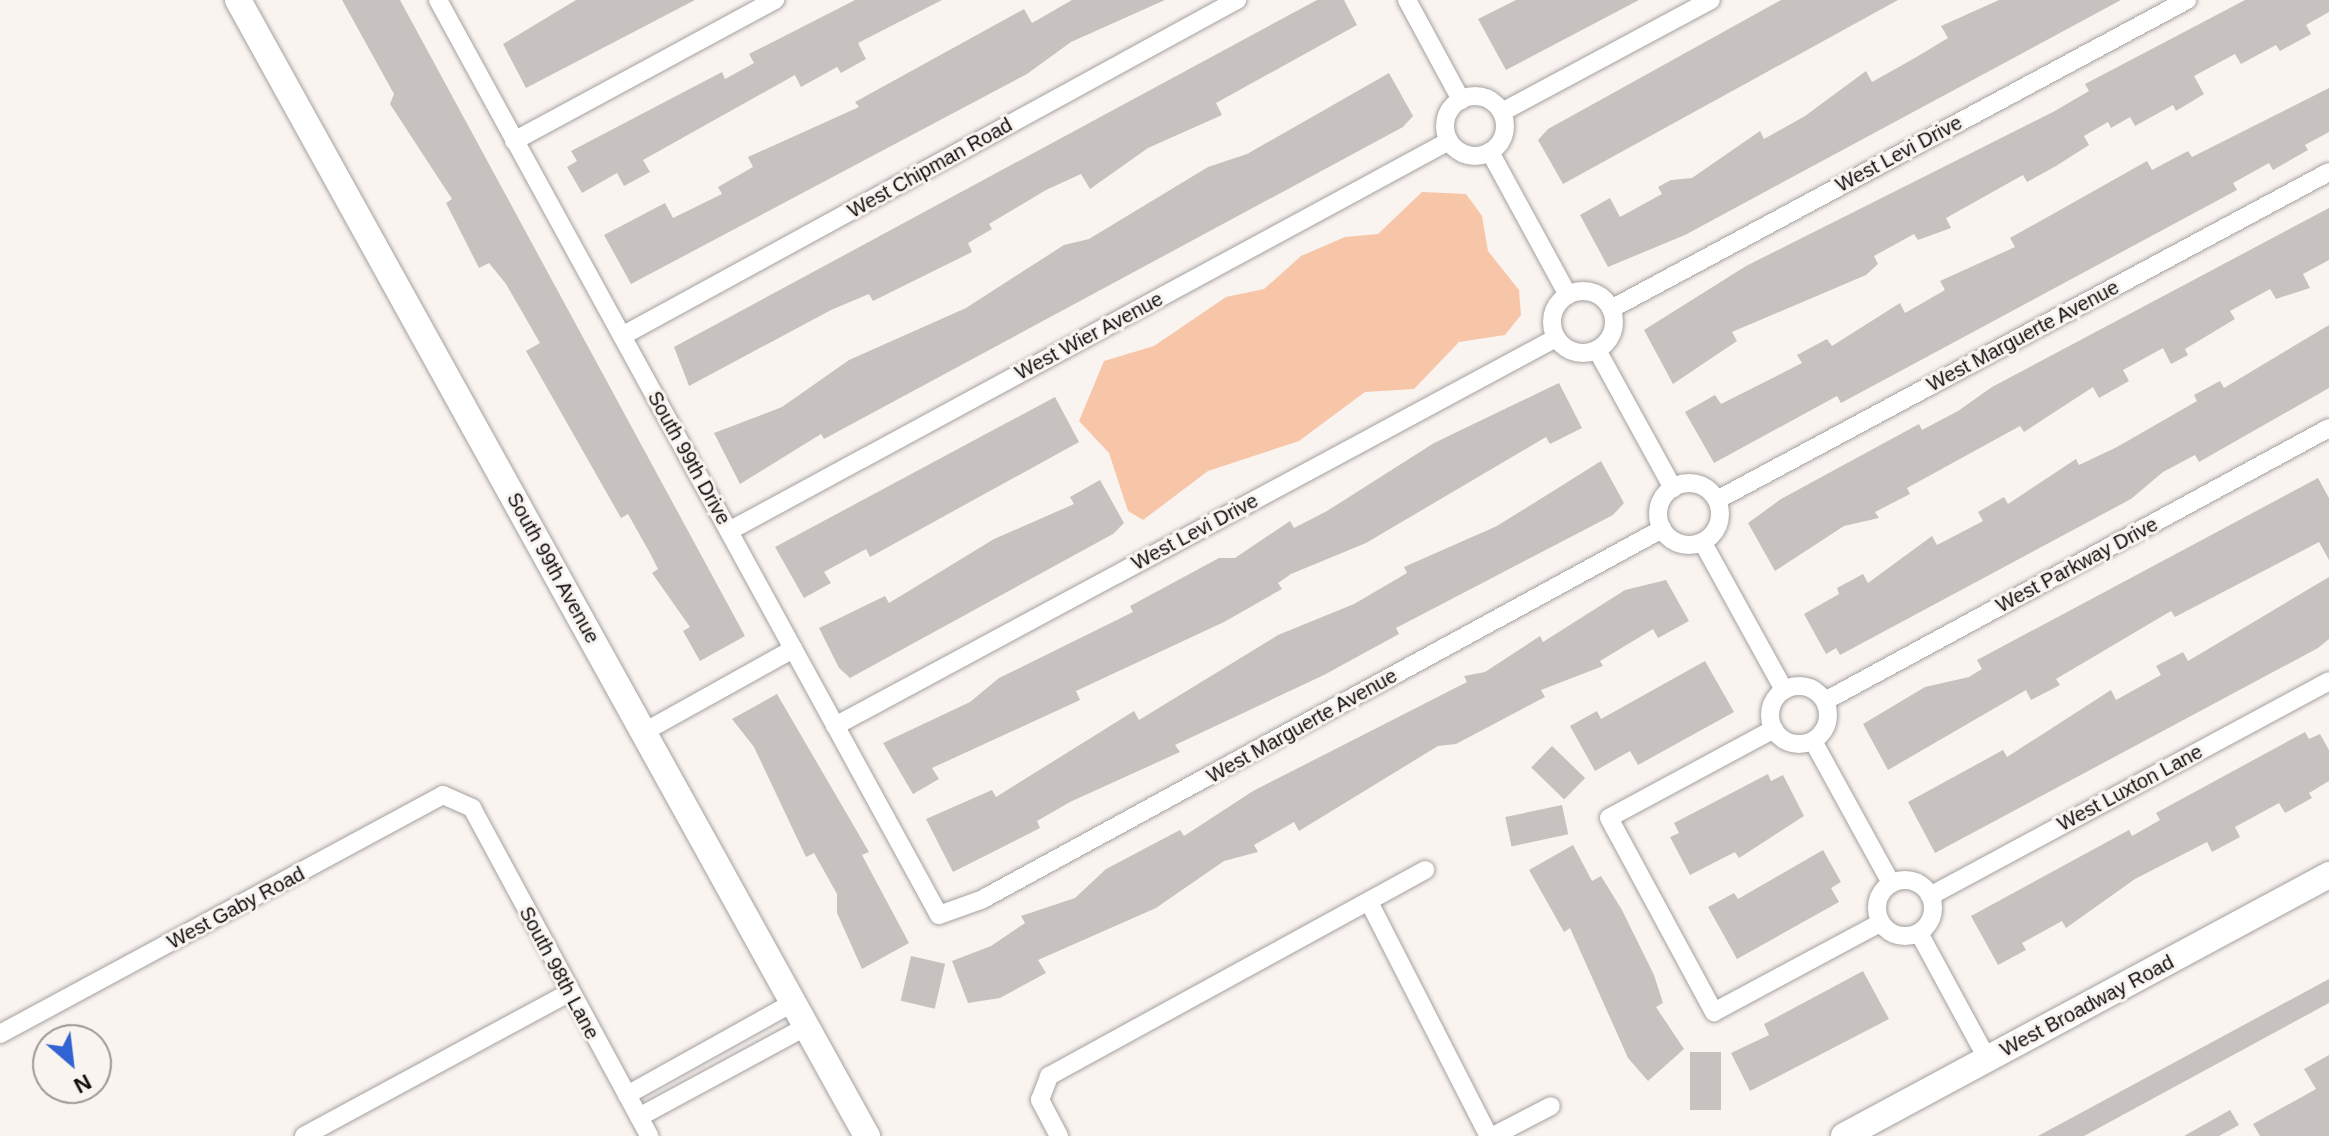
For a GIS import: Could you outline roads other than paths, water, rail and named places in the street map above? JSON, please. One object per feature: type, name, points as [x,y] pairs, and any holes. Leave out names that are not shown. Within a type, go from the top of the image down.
[{"type":"main road","name":"South 99th Avenue","points":[[238,0],[796,1001],[867,1136]]},
{"type":"main road","name":"West Broadway Road","points":[[1844,1136],[2329,875]]},
{"type":"street","name":"South 99th Drive","points":[[438,0],[939,915]]},
{"type":"street","points":[[514,141],[775,0]]},
{"type":"street","name":"West Chipman Road","points":[[622,336],[1237,0]]},
{"type":"street","points":[[1407,0],[1461,100]]},
{"type":"street","points":[[1502,112],[1711,0]]},
{"type":"street","name":"West Levi Drive","points":[[1611,309],[2187,0]]},
{"type":"street","points":[[1489,99],[1502,112],[1505,130],[1490,152],[1467,155],[1449,141],[1446,118],[1461,100],[1489,99]]},
{"type":"street","name":"West Wier Avenue","points":[[729,531],[1449,141]]},
{"type":"street","points":[[1490,152],[1568,295]]},
{"type":"street","name":"West Marguerte Avenue","points":[[1717,500],[2329,172]]},
{"type":"street","points":[[1568,295],[1597,295],[1611,309],[1613,329],[1597,350],[1579,353],[1556,338],[1552,319],[1568,295]]},
{"type":"street","name":"West Levi Drive","points":[[835,726],[1556,338]]},
{"type":"street","points":[[1597,350],[1673,488]]},
{"type":"street","name":"West Parkway Drive","points":[[1825,701],[2329,428]]},
{"type":"street","points":[[1697,484],[1717,500],[1718,527],[1703,543],[1680,544],[1662,529],[1659,506],[1673,488],[1697,484]]},
{"type":"street","name":"West Marguerte Avenue","points":[[939,915],[981,900],[1662,529]]},
{"type":"street","points":[[1703,543],[1784,690]]},
{"type":"street","points":[[644,732],[793,649]]},
{"type":"street","name":"West Luxton Lane","points":[[1930,896],[2329,681]]},
{"type":"street","points":[[1805,686],[1825,701],[1826,727],[1813,741],[1788,742],[1774,729],[1770,711],[1784,690],[1805,686]]},
{"type":"street","points":[[1774,729],[1609,818],[1714,1012],[1880,923]]},
{"type":"street","points":[[1813,741],[1891,883]]},
{"type":"street","name":"West Gaby Road","points":[[0,1034],[443,795],[472,808]]},
{"type":"street","name":"South 98th Lane","points":[[472,808],[569,993],[649,1136]]},
{"type":"street","points":[[1059,1136],[1040,1100],[1049,1076],[1425,870]]},
{"type":"street","points":[[1914,881],[1930,896],[1932,917],[1919,933],[1893,934],[1880,923],[1879,896],[1891,883],[1914,881]]},
{"type":"street","points":[[1369,902],[1491,1136],[1551,1106]]},
{"type":"street","points":[[1919,933],[1988,1060]]},
{"type":"street","points":[[304,1136],[569,993]]},
{"type":"street","points":[[627,1095],[796,1001]]},
{"type":"street","points":[[639,1117],[809,1025]]}]
